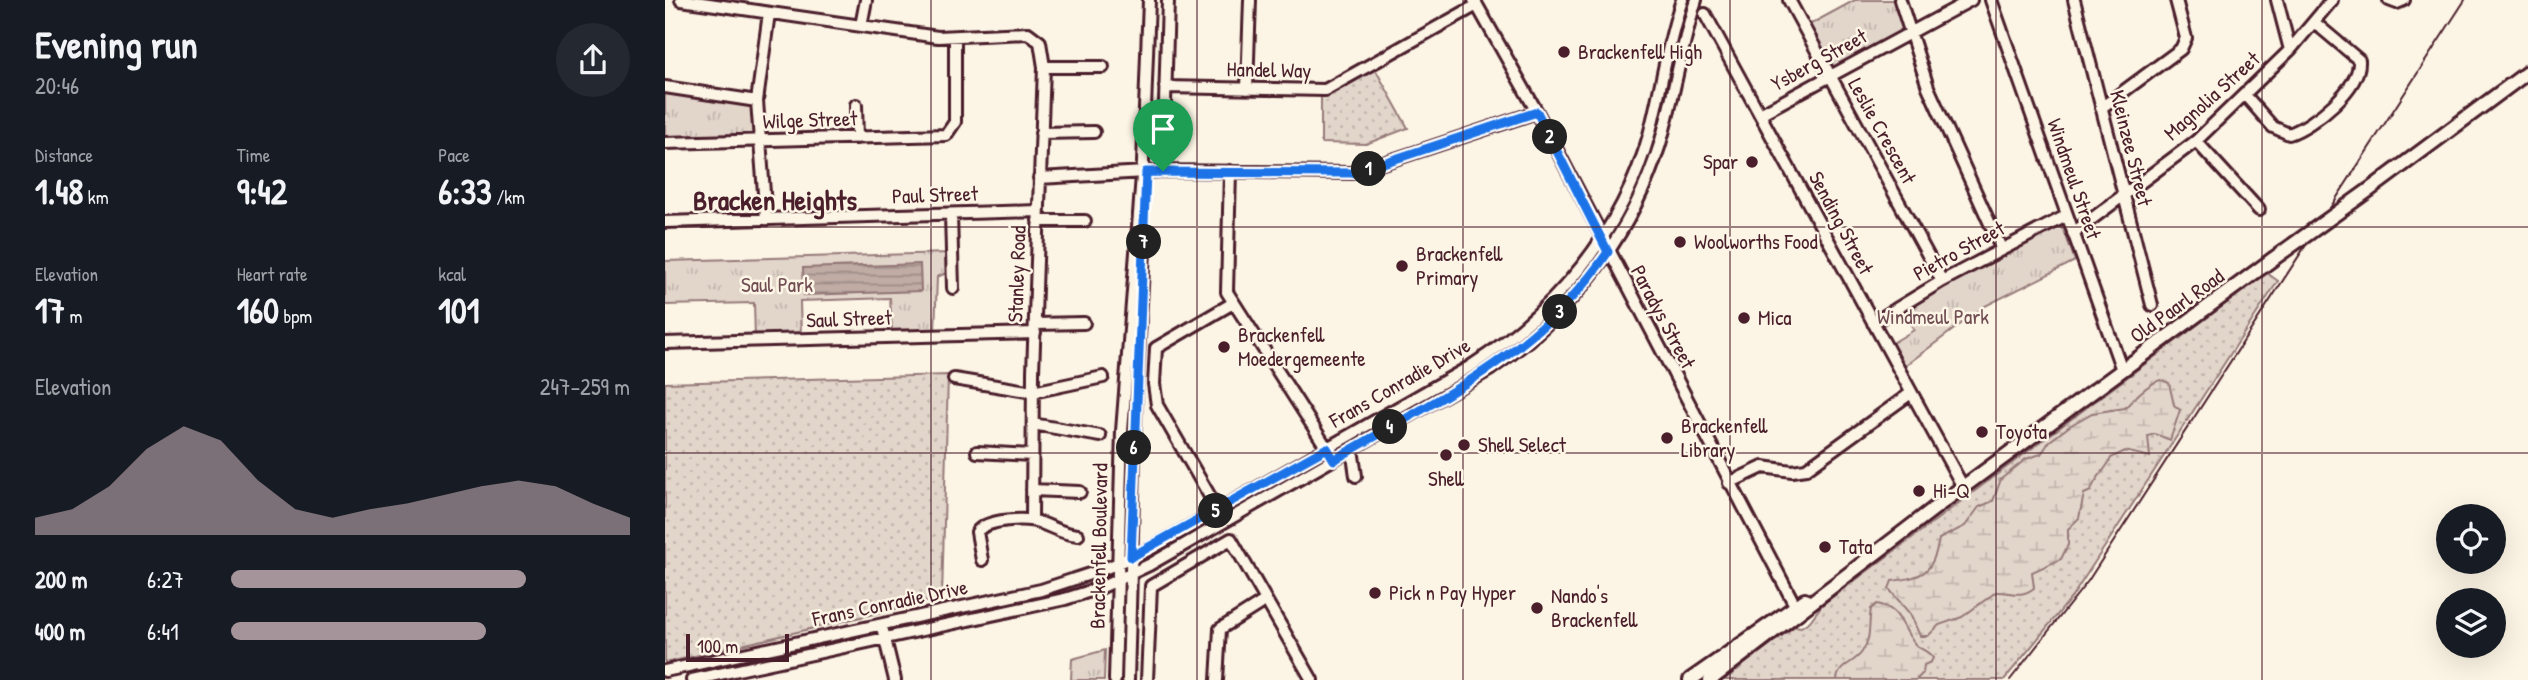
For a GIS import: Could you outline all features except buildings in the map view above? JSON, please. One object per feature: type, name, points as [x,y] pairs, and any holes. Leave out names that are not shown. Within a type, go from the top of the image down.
[{"type":"main road","name":"Old Paarl Road","points":[[1690,680],[1850,573],[2528,72]]},
{"type":"main road","name":"Old Paarl Road","points":[[1710,680],[1797,610]]},
{"type":"street","points":[[681,0],[955,38]]},
{"type":"street","points":[[861,26],[866,0]]},
{"type":"street","name":"Brackenfell Boulevard","points":[[1128,680],[1149,0]]},
{"type":"street","points":[[1163,171],[1167,0]]},
{"type":"street","points":[[1247,89],[1250,0]]},
{"type":"street","name":"Frans Conradie Drive","points":[[665,671],[1041,590],[1117,564],[1471,366],[1507,341],[1553,301],[1602,239],[1627,192],[1645,148],[1682,0]]},
{"type":"street","name":"Frans Conradie Drive","points":[[692,680],[1065,599],[1117,580],[1334,460],[1512,355],[1571,301],[1608,252],[1652,169],[1696,0]]},
{"type":"street","name":"Leslie Crescent","points":[[1789,0],[1942,281]]},
{"type":"street","points":[[1900,0],[1933,97],[2001,248]]},
{"type":"street","name":"Ysberg Street","points":[[1760,114],[1971,0]]},
{"type":"street","name":"Windmeul Street","points":[[1991,0],[2122,370]]},
{"type":"street","name":"Kleinzee Street","points":[[2074,0],[2152,305]]},
{"type":"street","points":[[2101,107],[2181,49],[2186,38],[2176,0]]},
{"type":"street","points":[[2277,0],[2290,50]]},
{"type":"street","name":"Magnolia Street","points":[[2073,233],[2122,193],[2196,141],[2290,50],[2332,0]]},
{"type":"street","points":[[2389,0],[2404,0]]},
{"type":"street","name":"Handel Way","points":[[1165,87],[1325,90],[1476,3]]},
{"type":"street","name":"Paradys Street","points":[[1476,3],[1537,112],[1797,610]]},
{"type":"street","points":[[766,219],[757,101],[769,13]]},
{"type":"street","name":"Sending Street","points":[[1705,14],[1963,488]]},
{"type":"street","points":[[2245,95],[2273,127],[2289,134],[2336,103],[2357,72],[2359,60],[2315,23]]},
{"type":"street","name":"Stanley Road","points":[[955,38],[1024,33],[1034,36],[1040,42],[1044,67],[1033,372],[1033,520]]},
{"type":"street","name":"Wilge Street","points":[[665,143],[939,136],[953,128],[955,38]]},
{"type":"street","points":[[1044,67],[1103,67]]},
{"type":"street","points":[[665,87],[757,101]]},
{"type":"street","points":[[856,105],[857,138]]},
{"type":"street","points":[[1039,178],[1143,169],[1359,172],[1537,112]]},
{"type":"street","points":[[1041,133],[1094,132]]},
{"type":"street","points":[[2196,141],[2259,210]]},
{"type":"street","name":"Brackenfell Boulevard","points":[[1115,680],[1122,431],[1143,169]]},
{"type":"street","points":[[1230,171],[1227,286],[1233,303],[1334,460]]},
{"type":"street","points":[[951,214],[953,288]]},
{"type":"street","name":"Paul Street","points":[[665,222],[951,214],[1038,216],[1085,221]]},
{"type":"street","name":"Pietro Street","points":[[1873,323],[2001,248],[2066,216]]},
{"type":"street","points":[[1212,500],[1157,405],[1154,384],[1156,348],[1233,303]]},
{"type":"street","name":"Saul Street","points":[[665,343],[1084,324]]},
{"type":"street","points":[[954,379],[1033,392],[1103,377]]},
{"type":"street","points":[[1730,483],[1763,467],[1793,471],[1806,469],[1911,393]]},
{"type":"street","points":[[1033,424],[1100,436]]},
{"type":"street","points":[[1352,449],[1356,476]]},
{"type":"street","points":[[977,452],[1032,455]]},
{"type":"street","points":[[1033,490],[1080,492]]},
{"type":"street","points":[[982,561],[977,537],[981,527],[1033,520],[1059,533],[1078,535]]},
{"type":"street","points":[[1147,680],[1151,586],[1231,539],[1312,680]]},
{"type":"street","points":[[1217,680],[1220,629],[1266,600]]},
{"type":"street","points":[[882,625],[895,680]]},
{"type":"green space","points":[[1855,0],[1897,0],[1904,27],[1901,33],[1834,67],[1830,65],[1807,26]]},
{"type":"green space","points":[[1374,67],[1408,128],[1366,144],[1321,143],[1321,95]]},
{"type":"green space","points":[[665,92],[752,105],[755,130],[750,136],[665,139]]},
{"type":"green space","name":"Windmeul Park","points":[[2060,226],[2064,230],[2075,261],[1985,306],[1902,368],[1889,345],[1914,330],[1903,311],[1951,281]]},
{"type":"green space","name":"Saul Park","points":[[949,253],[949,272],[937,277],[935,332],[892,333],[890,298],[800,301],[801,336],[755,338],[754,303],[665,305],[665,261]]},
{"type":"green space","points":[[2267,273],[2278,281],[2072,597],[2004,680],[1723,680],[1795,626],[1801,627],[1810,621],[1822,605]]},
{"type":"green space","points":[[948,375],[942,598],[665,663],[665,383]]},
{"type":"green space","points":[[2161,380],[2169,383],[2174,405],[2180,410],[2170,440],[2155,434],[2148,436],[2150,457],[2125,451],[2111,458],[2091,491],[2084,494],[2079,518],[2068,529],[2068,545],[2061,559],[2032,572],[2034,588],[2020,594],[1996,592],[1962,617],[1939,625],[1928,636],[1920,636],[1910,614],[1889,589],[1892,581],[1920,575],[1926,571],[1934,559],[1939,539],[1965,526],[1979,507],[1993,501],[2001,479],[2026,459],[2041,454],[2050,441],[2071,425],[2092,413],[2125,408],[2146,388]]},
{"type":"green space","points":[[1877,604],[1896,614],[1915,644],[1933,658],[1931,662],[1924,665],[1923,673],[1916,680],[1837,680],[1840,671],[1859,656],[1865,647],[1871,609]]},
{"type":"green space","points":[[1105,650],[1104,680],[1071,680],[1072,659]]},
{"type":"shaded area","points":[[920,264],[921,291],[804,295],[803,268]]},
{"type":"railway","points":[[2010,680],[2088,581],[2465,0]]},
{"type":"place","name":"Brackenfell High","points":[[1564,52]]},
{"type":"place","name":"Spar","points":[[1752,162]]},
{"type":"place","name":"Woolworths Food","points":[[1680,242]]},
{"type":"place","name":"Brackenfell Primary","points":[[1402,266]]},
{"type":"place","name":"Mica","points":[[1744,318]]},
{"type":"place","name":"Brackenfell Moedergemeente","points":[[1224,347]]},
{"type":"place","name":"Toyota","points":[[1982,432]]},
{"type":"place","name":"Brackenfell Library","points":[[1667,438]]},
{"type":"place","name":"Shell Select","points":[[1464,445]]},
{"type":"place","name":"Shell","points":[[1446,455]]},
{"type":"place","name":"Hi-Q","points":[[1919,491]]},
{"type":"place","name":"Tata","points":[[1825,547]]},
{"type":"place","name":"Pick n Pay Hyper","points":[[1375,593]]},
{"type":"place","name":"Nando's Brackenfell","points":[[1537,608]]},
{"type":"district","name":"Bracken Heights","points":[[775,200]]},
{"type":"route","points":[[1537,112],[1608,252],[1571,301],[1512,355],[1334,460],[1327,448],[1150,549],[1131,557],[1146,172],[1163,171],[1353,173],[1537,112]]}]
